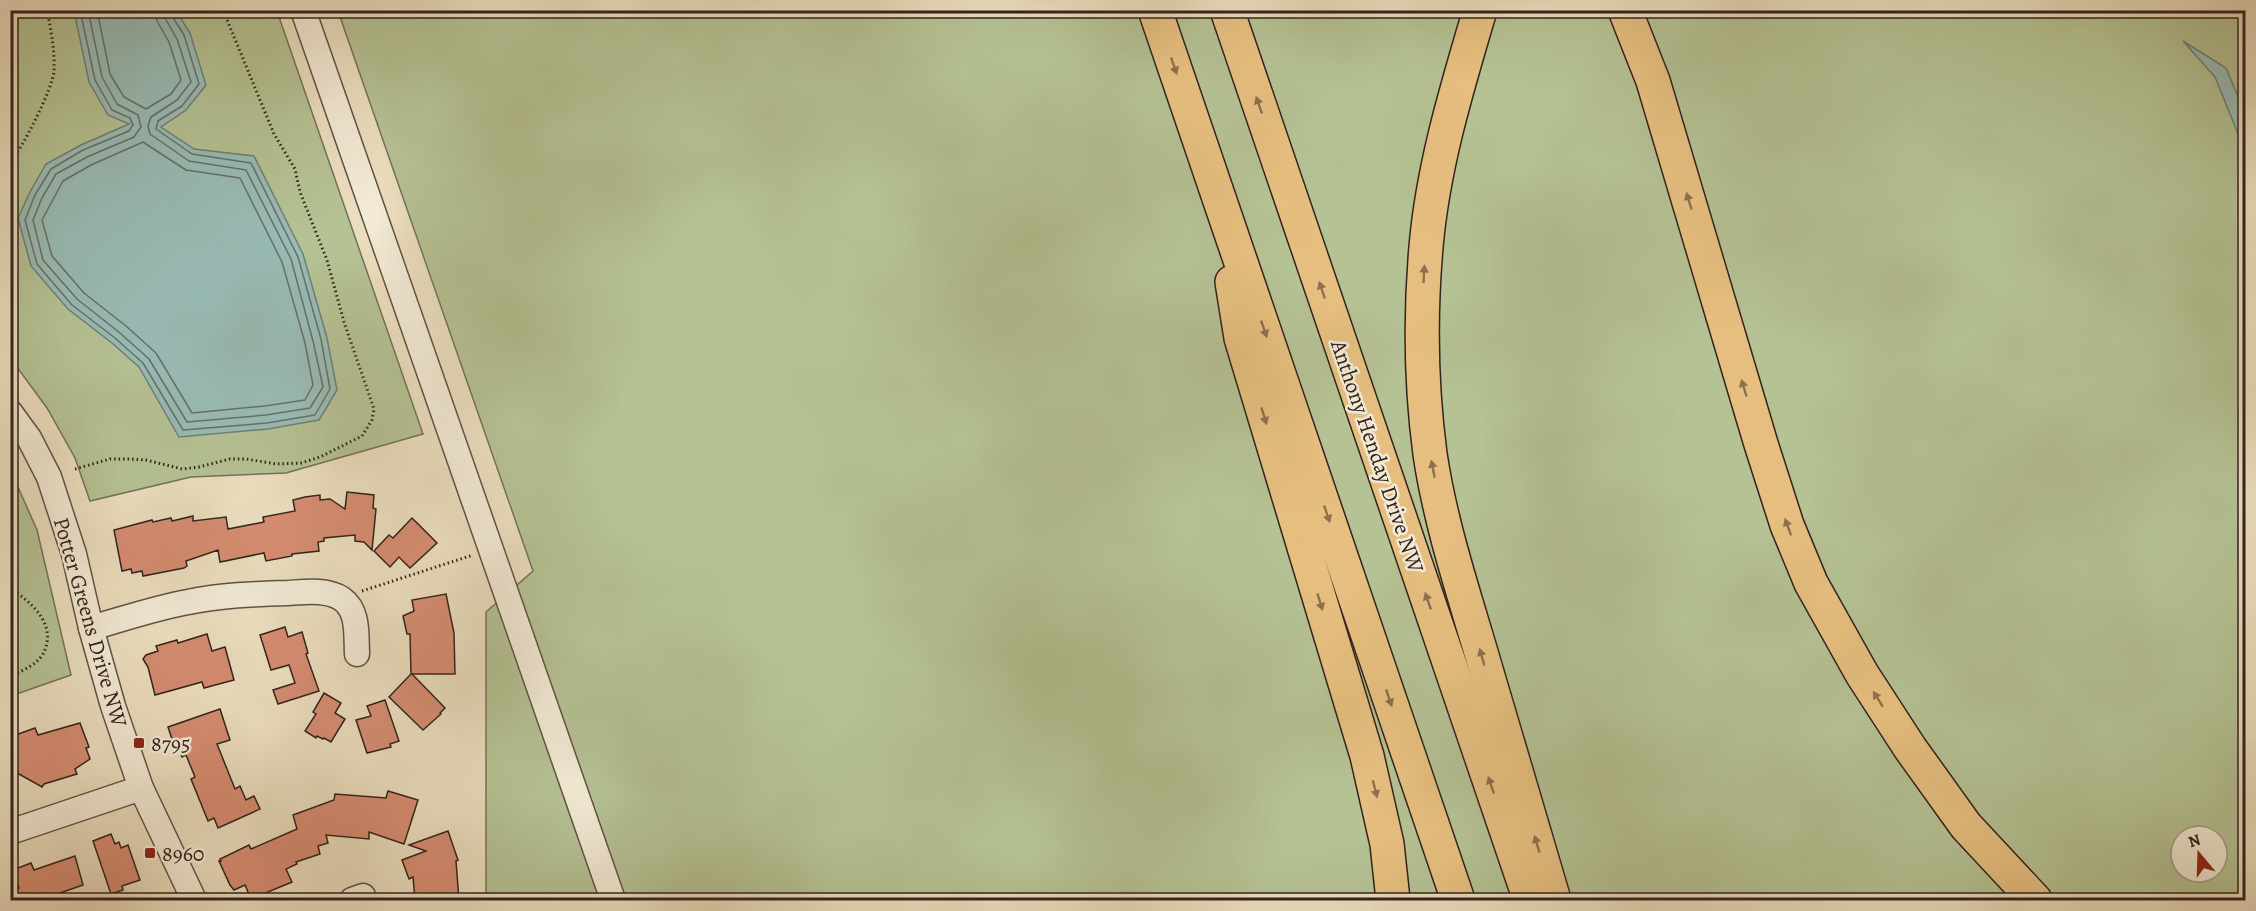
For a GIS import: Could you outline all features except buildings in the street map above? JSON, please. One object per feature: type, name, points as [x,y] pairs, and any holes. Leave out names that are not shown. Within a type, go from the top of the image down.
[{"type":"highway","points":[[1155,10],[1458,900]]},
{"type":"highway","name":"Anthony Henday Drive NW","points":[[1227,10],[1530,900]]},
{"type":"highway","points":[[1480,10],[1456,89],[1436,172],[1426,246],[1422,309],[1423,386],[1430,454],[1454,566],[1554,900]]},
{"type":"highway","points":[[1625,10],[1653,81],[1758,434],[1787,525],[1810,583],[1884,710],[1966,826],[2036,900]]},
{"type":"highway","points":[[1218,194],[1241,338],[1367,756],[1387,844],[1392,900]]},
{"type":"highway","points":[[1911,748],[2018,864],[2058,900]]},
{"type":"street","points":[[303,10],[613,900]]},
{"type":"street","name":"Potter Greens Drive NW","points":[[10,412],[29,438],[49,477],[74,554],[91,628],[113,706],[141,788],[194,900]]},
{"type":"street","points":[[91,628],[160,608],[238,595],[326,593],[341,598],[349,606],[354,616],[357,654]]},
{"type":"street","points":[[10,832],[141,788]]},
{"type":"path","points":[[10,163],[44,101],[54,73],[47,10]]},
{"type":"path","points":[[75,469],[110,459],[146,460],[182,469],[230,459],[289,465],[320,457],[362,436],[372,420],[374,409],[344,322],[327,260],[300,192],[295,169],[274,134],[223,10]]},
{"type":"path","points":[[341,598],[491,549]]},
{"type":"path","points":[[10,588],[27,599],[37,610],[44,622],[47,634],[44,653],[38,661],[10,677]]},
{"type":"green space","points":[[10,11],[277,11],[423,434],[286,473],[191,477],[90,501],[75,458],[47,408],[11,359]]},
{"type":"green space","points":[[338,11],[2245,11],[2245,900],[486,900],[486,612],[533,571]]},
{"type":"green space","points":[[10,469],[37,530],[71,675],[11,696]]},
{"type":"water","points":[[74,11],[176,11],[190,33],[206,85],[186,110],[161,127],[194,149],[254,156],[303,254],[327,338],[337,390],[319,420],[268,429],[179,437],[139,367],[68,309],[31,266],[18,218],[46,164],[81,145],[129,124],[108,115],[89,82]]},
{"type":"water","points":[[2183,41],[2226,68],[2245,113],[2245,151],[2215,77]]},
{"type":"place","name":"8795","points":[[139,743]]},
{"type":"place","name":"8960","points":[[150,853]]}]
